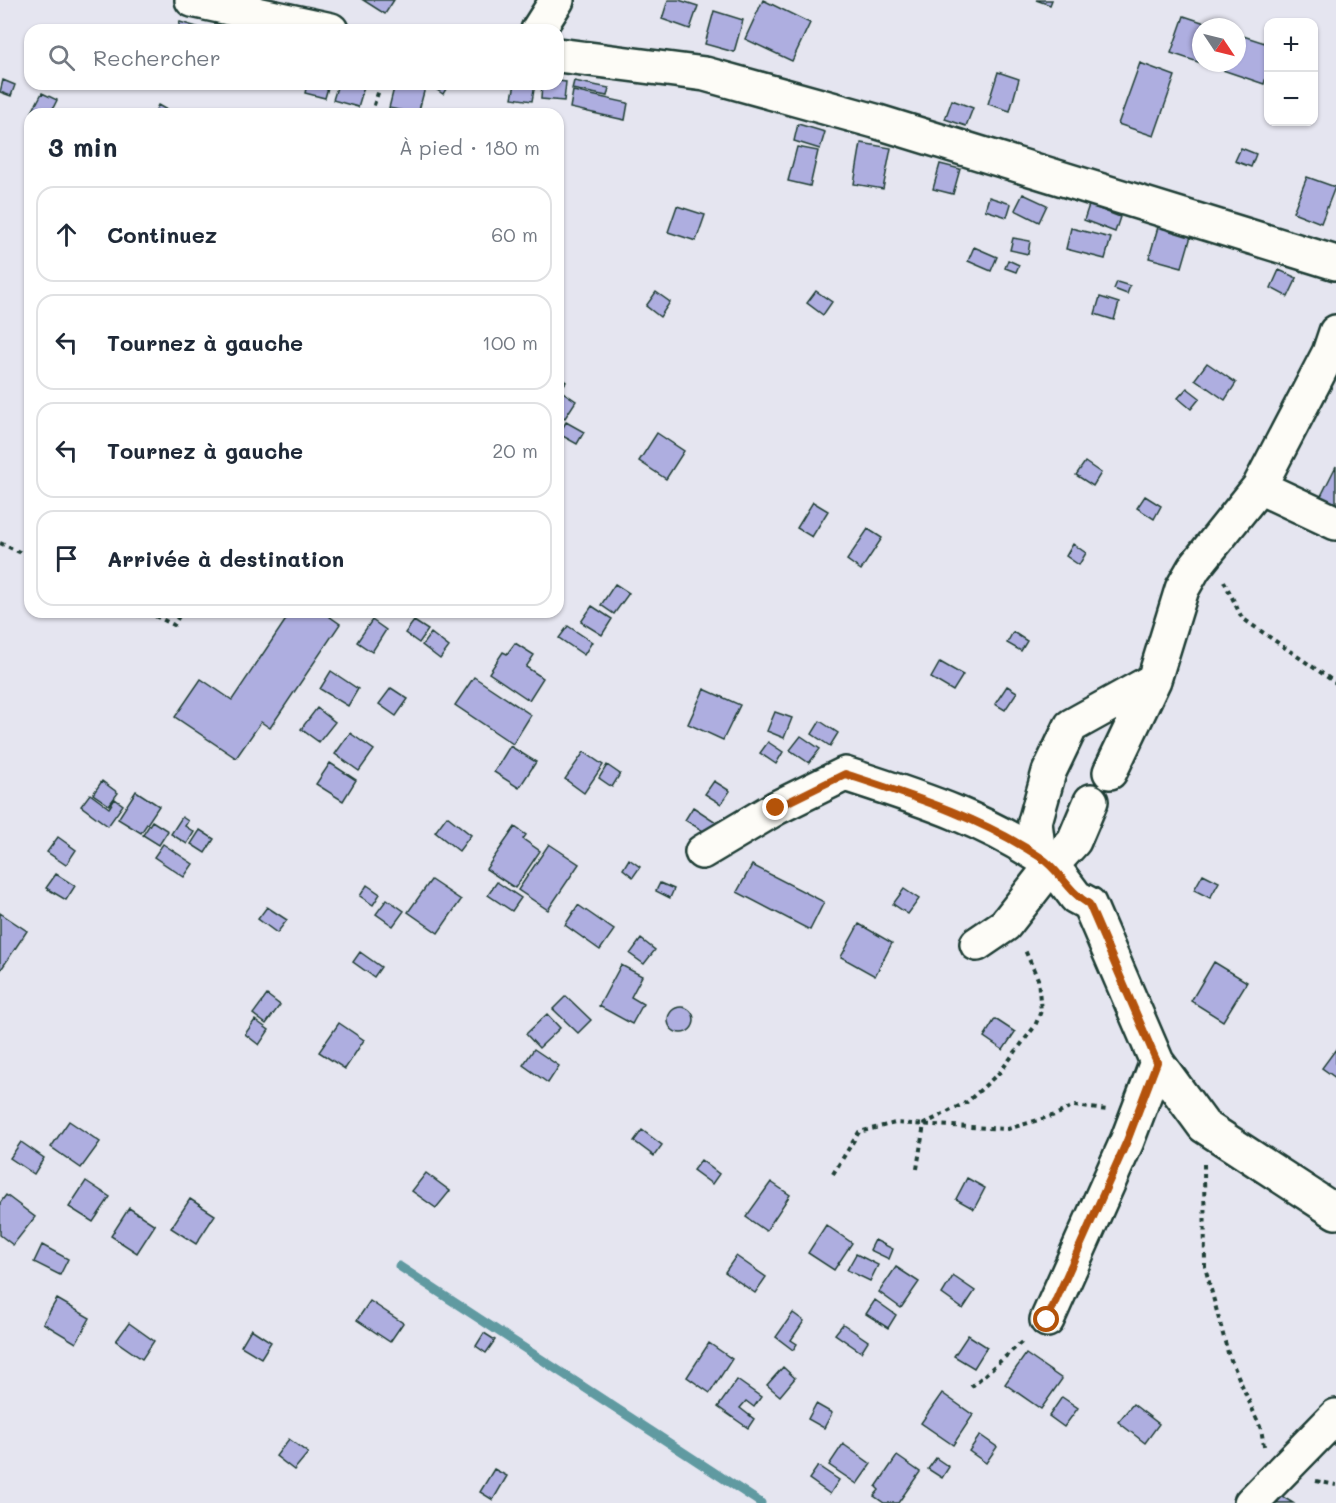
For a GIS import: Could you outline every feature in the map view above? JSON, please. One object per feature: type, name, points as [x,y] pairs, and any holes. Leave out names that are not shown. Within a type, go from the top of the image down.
[{"type":"street","points":[[192,0],[303,24]]},
{"type":"street","points":[[542,24],[557,0]]},
{"type":"street","points":[[564,56],[705,74],[875,121],[1336,263]]},
{"type":"street","points":[[1110,772],[1154,680],[1182,589],[1194,568],[1259,487],[1329,353],[1336,332]]},
{"type":"street","points":[[1259,487],[1336,523]]},
{"type":"street","points":[[1046,861],[1035,822],[1049,772],[1071,726],[1154,680]]},
{"type":"street","points":[[702,852],[776,808],[845,774],[937,804],[1006,835],[1046,861],[1076,897],[1089,904],[1157,1062],[1203,1126],[1336,1212]]},
{"type":"street","points":[[977,944],[1005,925],[1046,861],[1074,841],[1091,801]]},
{"type":"street","points":[[1047,1320],[1138,1112],[1157,1062]]},
{"type":"street","points":[[1260,1494],[1336,1416]]},
{"type":"path","points":[[373,108],[379,90]]},
{"type":"path","points":[[0,543],[24,554]]},
{"type":"path","points":[[1208,551],[1242,618],[1336,683]]},
{"type":"path","points":[[159,618],[174,625],[178,618]]},
{"type":"path","points":[[924,1124],[967,1102],[1000,1072],[1035,1026],[1041,1011],[1038,979],[1024,950],[1026,939]]},
{"type":"path","points":[[833,1174],[860,1132],[895,1123],[1008,1129],[1056,1115],[1074,1106],[1138,1112]]},
{"type":"path","points":[[917,1169],[924,1124]]},
{"type":"path","points":[[1203,1126],[1205,1267],[1228,1353],[1262,1429],[1260,1494]]},
{"type":"path","points":[[971,1387],[1047,1320]]},
{"type":"building","points":[[363,0],[394,0],[385,14]]},
{"type":"building","points":[[668,0],[679,0],[698,6],[690,29],[662,19]]},
{"type":"building","points":[[763,0],[810,23],[792,61],[745,39]]},
{"type":"building","points":[[1036,0],[1052,0],[1050,5]]},
{"type":"building","points":[[714,11],[743,20],[734,52],[705,44]]},
{"type":"building","points":[[1184,16],[1192,19],[1192,60],[1171,53]]},
{"type":"building","points":[[1246,37],[1264,43],[1264,84],[1229,72],[1246,72]]},
{"type":"building","points":[[1140,63],[1175,76],[1154,136],[1118,124]]},
{"type":"building","points":[[998,72],[1019,79],[1010,111],[988,104]]},
{"type":"building","points":[[3,80],[15,85],[11,96],[0,92]]},
{"type":"building","points":[[574,81],[609,88],[607,96],[572,89]]},
{"type":"building","points":[[564,82],[566,82],[564,101],[541,99],[542,90],[564,90]]},
{"type":"building","points":[[306,90],[327,90],[325,98],[305,93]]},
{"type":"building","points":[[336,90],[363,90],[358,107],[333,100]]},
{"type":"building","points":[[394,90],[424,90],[420,108],[389,108]]},
{"type":"building","points":[[514,90],[534,90],[532,101],[512,98]]},
{"type":"building","points":[[573,91],[628,103],[625,120],[570,108]]},
{"type":"building","points":[[42,93],[57,100],[53,108],[34,108]]},
{"type":"building","points":[[952,100],[973,108],[966,126],[945,119]]},
{"type":"building","points":[[798,124],[825,132],[820,149],[794,141]]},
{"type":"building","points":[[861,143],[891,148],[883,189],[854,184]]},
{"type":"building","points":[[797,147],[818,151],[810,186],[788,181]]},
{"type":"building","points":[[1241,148],[1256,154],[1251,167],[1235,161]]},
{"type":"building","points":[[940,164],[960,169],[953,194],[933,189]]},
{"type":"building","points":[[1307,177],[1335,187],[1321,223],[1293,212]]},
{"type":"building","points":[[1023,194],[1047,205],[1039,222],[1015,210]]},
{"type":"building","points":[[989,197],[1011,204],[1007,217],[985,210]]},
{"type":"building","points":[[1089,205],[1120,217],[1115,232],[1084,220]]},
{"type":"building","points":[[677,206],[705,215],[696,241],[668,232]]},
{"type":"building","points":[[1158,227],[1191,236],[1182,267],[1149,258]]},
{"type":"building","points":[[1071,228],[1111,238],[1105,259],[1066,249]]},
{"type":"building","points":[[1013,238],[1030,241],[1028,254],[1010,250]]},
{"type":"building","points":[[974,247],[997,257],[991,271],[968,261]]},
{"type":"building","points":[[1008,260],[1019,265],[1016,272],[1005,268]]},
{"type":"building","points":[[1279,270],[1297,278],[1288,297],[1271,288]]},
{"type":"building","points":[[1117,282],[1130,286],[1127,294],[1114,289]]},
{"type":"building","points":[[816,291],[832,302],[823,315],[807,303]]},
{"type":"building","points":[[656,292],[670,302],[660,317],[646,306]]},
{"type":"building","points":[[1100,297],[1119,303],[1114,320],[1095,314]]},
{"type":"building","points":[[1207,363],[1236,383],[1225,400],[1195,379]]},
{"type":"building","points":[[1187,388],[1200,398],[1191,409],[1178,398]]},
{"type":"building","points":[[564,393],[576,401],[564,417]]},
{"type":"building","points":[[566,422],[584,432],[577,444],[564,437]]},
{"type":"building","points":[[657,433],[684,451],[666,479],[639,461]]},
{"type":"building","points":[[1085,462],[1101,473],[1093,486],[1076,475]]},
{"type":"building","points":[[1336,466],[1336,505],[1320,498]]},
{"type":"building","points":[[1145,496],[1161,506],[1154,519],[1137,508]]},
{"type":"building","points":[[813,502],[828,511],[812,537],[797,528]]},
{"type":"building","points":[[868,529],[882,538],[861,570],[847,560]]},
{"type":"building","points":[[1073,544],[1086,553],[1079,565],[1066,556]]},
{"type":"building","points":[[615,584],[629,593],[614,614],[601,605]]},
{"type":"building","points":[[592,606],[612,619],[602,635],[581,622]]},
{"type":"building","points":[[287,618],[332,618],[340,624],[270,728],[261,722],[236,758],[175,717],[201,679],[232,700]]},
{"type":"building","points":[[372,620],[386,630],[372,652],[357,642]]},
{"type":"building","points":[[414,621],[428,630],[419,643],[405,633]]},
{"type":"building","points":[[568,626],[592,642],[584,655],[559,638]]},
{"type":"building","points":[[1013,632],[1027,641],[1021,651],[1007,643]]},
{"type":"building","points":[[431,633],[449,647],[440,659],[422,645]]},
{"type":"building","points":[[515,643],[534,655],[526,667],[543,678],[529,700],[489,673],[503,652],[507,654]]},
{"type":"building","points":[[940,662],[963,675],[953,691],[931,678]]},
{"type":"building","points":[[331,671],[358,689],[348,706],[320,689]]},
{"type":"building","points":[[474,677],[531,715],[513,744],[455,705]]},
{"type":"building","points":[[1007,686],[1017,692],[1005,710],[995,704]]},
{"type":"building","points":[[391,688],[408,699],[396,716],[379,704]]},
{"type":"building","points":[[704,689],[740,705],[723,740],[688,724]]},
{"type":"building","points":[[317,708],[335,722],[319,742],[301,729]]},
{"type":"building","points":[[775,712],[792,718],[784,738],[767,731]]},
{"type":"building","points":[[820,721],[838,733],[830,746],[812,734]]},
{"type":"building","points":[[350,733],[374,750],[359,771],[335,754]]},
{"type":"building","points":[[801,736],[820,749],[809,763],[790,750]]},
{"type":"building","points":[[768,742],[783,752],[776,764],[760,753]]},
{"type":"building","points":[[510,746],[536,762],[519,788],[494,772]]},
{"type":"building","points":[[584,752],[603,765],[584,793],[565,779]]},
{"type":"building","points":[[330,763],[356,780],[343,801],[316,784]]},
{"type":"building","points":[[607,765],[620,774],[612,787],[599,778]]},
{"type":"building","points":[[102,781],[118,793],[109,805],[93,794]]},
{"type":"building","points":[[714,781],[730,791],[721,804],[705,794]]},
{"type":"building","points":[[136,791],[159,806],[141,833],[118,819]]},
{"type":"building","points":[[90,794],[109,808],[115,799],[123,805],[108,826],[81,806]]},
{"type":"building","points":[[693,807],[716,822],[708,834],[685,820]]},
{"type":"building","points":[[447,816],[471,835],[459,851],[435,832]]},
{"type":"building","points":[[182,817],[188,821],[185,826],[194,832],[187,844],[171,834]]},
{"type":"building","points":[[152,821],[168,831],[159,845],[143,835]]},
{"type":"building","points":[[515,827],[526,835],[523,839],[540,851],[515,888],[486,869]]},
{"type":"building","points":[[200,830],[214,839],[205,853],[191,844]]},
{"type":"building","points":[[58,837],[76,850],[66,865],[47,852]]},
{"type":"building","points":[[163,844],[193,864],[184,877],[154,857]]},
{"type":"building","points":[[549,844],[579,864],[548,910],[518,890]]},
{"type":"building","points":[[629,859],[640,867],[633,877],[623,869]]},
{"type":"building","points":[[752,865],[824,902],[810,930],[737,892]]},
{"type":"building","points":[[56,874],[75,886],[66,900],[46,888]]},
{"type":"building","points":[[1203,874],[1219,882],[1210,898],[1194,890]]},
{"type":"building","points":[[431,880],[461,900],[438,933],[408,912]]},
{"type":"building","points":[[497,882],[521,898],[512,911],[488,895]]},
{"type":"building","points":[[660,883],[674,889],[670,898],[656,891]]},
{"type":"building","points":[[367,885],[380,894],[373,905],[360,896]]},
{"type":"building","points":[[904,889],[919,899],[908,914],[893,904]]},
{"type":"building","points":[[387,899],[404,911],[393,926],[376,914]]},
{"type":"building","points":[[578,905],[614,930],[600,950],[565,925]]},
{"type":"building","points":[[267,907],[287,920],[277,933],[258,919]]},
{"type":"building","points":[[0,913],[27,931],[0,971]]},
{"type":"building","points":[[859,924],[892,943],[875,976],[841,957]]},
{"type":"building","points":[[641,939],[655,950],[644,964],[630,954]]},
{"type":"building","points":[[360,952],[381,967],[374,977],[353,962]]},
{"type":"building","points":[[1214,962],[1247,982],[1223,1021],[1191,1001]]},
{"type":"building","points":[[621,965],[642,976],[631,997],[643,1004],[632,1024],[599,1006]]},
{"type":"building","points":[[267,995],[280,1005],[266,1024],[253,1014]]},
{"type":"building","points":[[566,996],[591,1020],[578,1033],[553,1009]]},
{"type":"building","points":[[681,1007],[690,1011],[694,1020],[690,1029],[681,1033],[672,1029],[668,1020],[672,1011]]},
{"type":"building","points":[[547,1014],[560,1028],[539,1048],[526,1034]]},
{"type":"building","points":[[995,1019],[1015,1032],[1003,1050],[984,1037]]},
{"type":"building","points":[[255,1020],[269,1030],[259,1045],[245,1034]]},
{"type":"building","points":[[339,1023],[364,1040],[345,1069],[319,1052]]},
{"type":"building","points":[[534,1049],[559,1066],[548,1083],[523,1065]]},
{"type":"building","points":[[1336,1049],[1336,1078],[1322,1068]]},
{"type":"building","points":[[69,1121],[100,1142],[81,1168],[51,1147]]},
{"type":"building","points":[[642,1130],[662,1145],[654,1156],[634,1141]]},
{"type":"building","points":[[21,1142],[44,1158],[34,1174],[10,1158]]},
{"type":"building","points":[[701,1160],[719,1174],[712,1184],[693,1170]]},
{"type":"building","points":[[426,1173],[450,1191],[436,1208],[412,1191]]},
{"type":"building","points":[[967,1178],[985,1188],[974,1209],[956,1199]]},
{"type":"building","points":[[86,1181],[110,1197],[93,1222],[69,1207]]},
{"type":"building","points":[[771,1182],[790,1195],[766,1231],[746,1217]]},
{"type":"building","points":[[6,1195],[35,1217],[13,1245],[0,1235],[0,1203]]},
{"type":"building","points":[[190,1199],[215,1215],[196,1244],[171,1228]]},
{"type":"building","points":[[129,1208],[155,1225],[137,1253],[111,1236]]},
{"type":"building","points":[[826,1225],[852,1243],[834,1270],[808,1253]]},
{"type":"building","points":[[875,1240],[893,1249],[889,1259],[870,1250]]},
{"type":"building","points":[[42,1245],[68,1259],[60,1275],[34,1262]]},
{"type":"building","points":[[856,1254],[878,1265],[870,1281],[847,1270]]},
{"type":"building","points":[[736,1256],[766,1277],[755,1293],[725,1272]]},
{"type":"building","points":[[896,1267],[919,1282],[901,1308],[879,1292]]},
{"type":"building","points":[[953,1276],[975,1291],[963,1309],[942,1294]]},
{"type":"building","points":[[57,1299],[90,1318],[76,1343],[43,1323]]},
{"type":"building","points":[[875,1300],[896,1315],[888,1328],[866,1314]]},
{"type":"building","points":[[370,1301],[403,1323],[390,1342],[357,1320]]},
{"type":"building","points":[[793,1313],[804,1321],[791,1340],[797,1344],[793,1350],[776,1337]]},
{"type":"building","points":[[129,1323],[154,1341],[142,1359],[116,1341]]},
{"type":"building","points":[[843,1324],[868,1341],[861,1352],[835,1334]]},
{"type":"building","points":[[251,1329],[271,1342],[261,1358],[241,1346]]},
{"type":"building","points":[[484,1333],[495,1340],[486,1353],[476,1346]]},
{"type":"building","points":[[968,1335],[987,1347],[974,1368],[954,1356]]},
{"type":"building","points":[[709,1343],[732,1359],[710,1393],[687,1377]]},
{"type":"building","points":[[1026,1354],[1062,1379],[1041,1409],[1005,1384]]},
{"type":"building","points":[[783,1367],[795,1378],[780,1396],[767,1385]]},
{"type":"building","points":[[737,1380],[761,1397],[754,1407],[746,1401],[740,1408],[754,1419],[748,1428],[718,1407]]},
{"type":"building","points":[[942,1393],[973,1415],[953,1445],[921,1423]]},
{"type":"building","points":[[1062,1397],[1078,1408],[1064,1427],[1049,1416]]},
{"type":"building","points":[[816,1404],[832,1413],[824,1428],[808,1419]]},
{"type":"building","points":[[1133,1404],[1159,1424],[1145,1443],[1118,1422]]},
{"type":"building","points":[[980,1435],[997,1447],[986,1463],[969,1451]]},
{"type":"building","points":[[289,1439],[308,1453],[294,1470],[276,1456]]},
{"type":"building","points":[[843,1444],[871,1464],[857,1484],[829,1465]]},
{"type":"building","points":[[897,1456],[920,1472],[898,1503],[884,1503],[874,1496],[879,1490],[876,1487]]},
{"type":"building","points":[[936,1458],[949,1467],[942,1478],[928,1469]]},
{"type":"building","points":[[818,1466],[839,1480],[830,1494],[809,1479]]},
{"type":"building","points":[[494,1469],[507,1476],[493,1500],[480,1492]]},
{"type":"building","points":[[1278,1494],[1293,1503],[1273,1503]]},
{"type":"waterway","points":[[399,1266],[761,1503]]},
{"type":"route","points":[[776,808],[845,774],[937,804],[1006,835],[1052,865],[1076,897],[1089,904],[1157,1062],[1127,1141],[1047,1320]]}]
